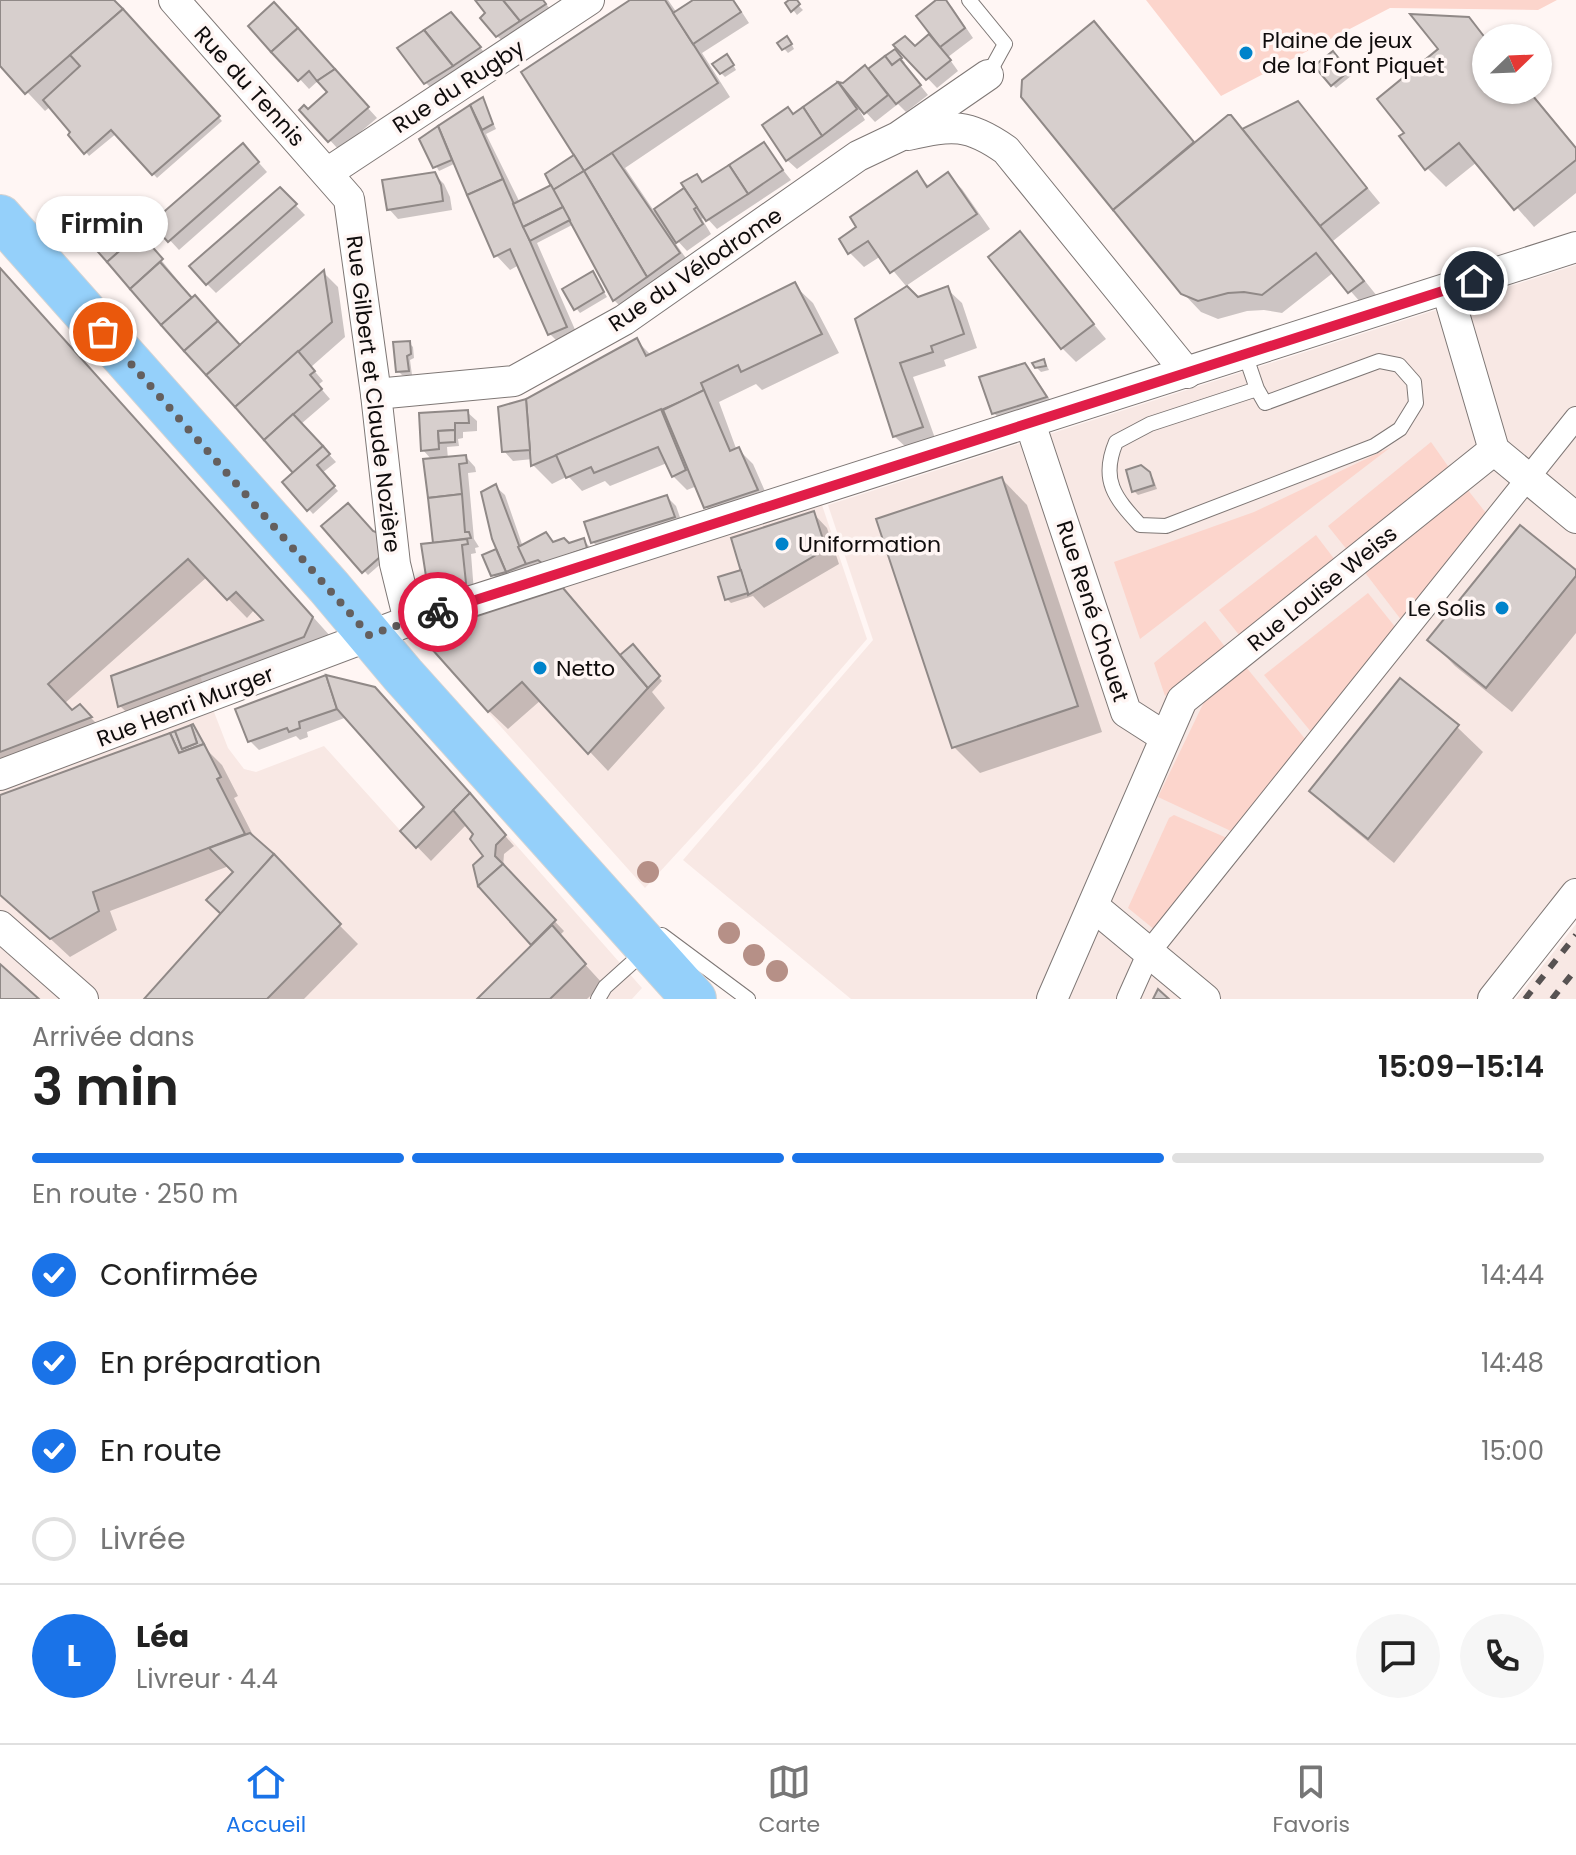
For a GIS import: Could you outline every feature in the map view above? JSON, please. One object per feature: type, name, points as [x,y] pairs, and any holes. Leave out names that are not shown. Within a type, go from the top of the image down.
[{"type":"main road","points":[[0,217],[389,628],[545,832],[650,937],[694,999]]},
{"type":"street","name":"Rue du Tennis","points":[[174,0],[327,173]]},
{"type":"street","name":"Rue du Rugby","points":[[327,173],[589,0]]},
{"type":"street","name":"Rue du Vélodrome","points":[[376,394],[514,381],[624,320],[858,156],[898,137],[988,75]]},
{"type":"street","points":[[898,137],[945,127],[966,129],[984,134],[1006,150],[1187,373]]},
{"type":"street","name":"Rue Gilbert et Claude Nozière","points":[[327,173],[349,199],[376,394],[395,564],[389,628]]},
{"type":"street","name":"Rue Henri Murger","points":[[0,775],[389,628],[1576,247]]},
{"type":"street","points":[[1447,290],[1494,450],[1576,518]]},
{"type":"street","points":[[1128,999],[1149,952],[1576,418]]},
{"type":"street","name":"Rue René Chouet","points":[[1030,423],[1126,712],[1165,737]]},
{"type":"street","name":"Rue Louise Weiss","points":[[1165,737],[1182,700],[1494,450]]},
{"type":"street","points":[[1052,999],[1165,737]]},
{"type":"street","points":[[1493,999],[1576,894]]},
{"type":"street","points":[[1093,906],[1205,999]]},
{"type":"street","points":[[0,926],[83,999]]},
{"type":"lane","points":[[969,0],[1005,44],[988,75]]},
{"type":"lane","points":[[1245,354],[1265,403],[1379,361],[1399,365],[1414,382],[1416,403],[1400,429],[1374,446],[1166,526],[1140,525],[1120,502],[1110,481],[1109,459],[1116,442],[1150,424],[1257,389]]},
{"type":"lane","points":[[545,832],[592,864]]},
{"type":"lane","points":[[598,999],[650,937],[663,936],[748,999]]},
{"type":"shaded area","name":"Plaine de jeux de la Font Piquet","points":[[1146,0],[1557,0],[1538,10],[1390,8],[1221,96]]},
{"type":"shaded area","points":[[1576,265],[1576,915],[1509,999],[851,999],[683,860],[873,640],[828,505]]},
{"type":"shaded area","points":[[0,267],[313,617],[304,637],[200,676],[228,748],[244,769],[256,772],[324,746],[416,848],[470,793],[642,988],[632,999],[0,999]]},
{"type":"shaded area","points":[[1431,442],[1450,469],[1348,551],[1328,526]]},
{"type":"shaded area","points":[[1391,447],[1140,639],[1114,562],[1254,512]]},
{"type":"shaded area","points":[[1467,489],[1486,513],[1402,621],[1363,570]]},
{"type":"shaded area","points":[[821,502],[867,639],[645,888],[426,643],[448,625]]},
{"type":"shaded area","points":[[1316,535],[1335,560],[1240,636],[1219,610]]},
{"type":"shaded area","points":[[1368,593],[1396,628],[1312,733],[1264,675]]},
{"type":"shaded area","points":[[1205,621],[1226,648],[1165,696],[1154,663]]},
{"type":"shaded area","points":[[1246,667],[1306,740],[1233,832],[1158,797],[1204,702]]},
{"type":"shaded area","points":[[1174,815],[1227,838],[1155,930],[1128,908],[1169,818]]},
{"type":"shaded area","points":[[1576,924],[1576,999],[1516,999]]},
{"type":"building","points":[[0,0],[114,0],[123,9],[25,94],[0,66]]},
{"type":"building","points":[[475,0],[503,0],[520,21],[496,37],[480,18],[485,13]]},
{"type":"building","points":[[503,0],[543,0],[546,4],[520,21]]},
{"type":"building","points":[[630,0],[665,0],[718,83],[584,171],[521,72]]},
{"type":"building","points":[[693,0],[733,0],[741,12],[693,44],[673,13]]},
{"type":"building","points":[[797,0],[800,4],[791,12],[785,3]]},
{"type":"building","points":[[936,0],[946,0],[965,28],[940,47],[916,16]]},
{"type":"building","points":[[274,2],[298,28],[271,52],[248,26]]},
{"type":"building","points":[[123,9],[220,116],[152,175],[111,130],[84,154],[43,100],[80,66],[70,55]]},
{"type":"building","points":[[451,12],[481,47],[453,66],[424,30]]},
{"type":"building","points":[[1410,14],[1469,17],[1474,24],[1472,24],[1472,104],[1540,104],[1576,148],[1576,160],[1514,210],[1459,143],[1425,170],[1399,136],[1404,133],[1377,99],[1438,49]]},
{"type":"building","points":[[1094,21],[1194,142],[1113,210],[1021,97],[1022,80]]},
{"type":"building","points":[[298,28],[335,69],[317,81],[309,71],[298,81],[271,52]]},
{"type":"building","points":[[424,30],[453,66],[424,84],[397,48]]},
{"type":"building","points":[[929,34],[951,60],[926,80],[893,45],[905,36],[915,46]]},
{"type":"building","points":[[787,36],[792,44],[782,50],[777,43]]},
{"type":"building","points":[[895,49],[902,58],[892,65],[885,56]]},
{"type":"building","points":[[1333,51],[1349,71],[1331,86],[1314,66]]},
{"type":"building","points":[[727,54],[734,65],[720,74],[712,64]]},
{"type":"building","points":[[885,56],[892,65],[900,59],[921,85],[896,104],[868,69]]},
{"type":"building","points":[[865,65],[888,95],[864,114],[838,82],[843,83]]},
{"type":"building","points":[[335,69],[369,107],[328,142],[299,110],[304,105],[308,109],[327,92],[317,81]]},
{"type":"building","points":[[838,82],[857,109],[822,136],[803,107]]},
{"type":"building","points":[[483,97],[493,124],[482,130],[470,105]]},
{"type":"building","points":[[1298,101],[1367,188],[1320,226],[1242,129]]},
{"type":"building","points":[[470,105],[503,179],[467,195],[438,126]]},
{"type":"building","points":[[788,107],[793,114],[803,107],[822,136],[786,161],[762,125]]},
{"type":"building","points":[[1228,115],[1364,281],[1348,293],[1316,253],[1262,295],[1228,293],[1198,301],[1181,294],[1113,210]]},
{"type":"building","points":[[438,126],[452,160],[433,168],[419,139]]},
{"type":"building","points":[[764,142],[783,170],[748,194],[729,165]]},
{"type":"building","points":[[243,143],[259,162],[168,242],[151,223]]},
{"type":"building","points":[[612,153],[680,253],[647,277],[584,171]]},
{"type":"building","points":[[574,155],[584,171],[553,190],[545,174]]},
{"type":"building","points":[[729,165],[748,194],[706,221],[681,183],[697,174],[702,182]]},
{"type":"building","points":[[584,171],[647,277],[613,301],[553,190]]},
{"type":"building","points":[[917,171],[927,187],[948,172],[977,214],[890,273],[868,241],[848,254],[839,239],[856,227],[850,217]]},
{"type":"building","points":[[435,172],[443,201],[387,210],[382,180]]},
{"type":"building","points":[[503,179],[567,327],[548,335],[510,249],[494,257],[467,195]]},
{"type":"building","points":[[551,185],[563,207],[523,227],[513,204]]},
{"type":"building","points":[[280,187],[297,204],[206,285],[189,266]]},
{"type":"building","points":[[684,188],[697,207],[694,209],[703,224],[676,243],[654,209]]},
{"type":"building","points":[[116,206],[140,233],[107,262],[83,235]]},
{"type":"building","points":[[563,207],[570,220],[530,241],[523,227]]},
{"type":"building","points":[[1020,231],[1094,324],[1061,349],[988,257]]},
{"type":"building","points":[[140,233],[163,259],[130,289],[107,262]]},
{"type":"building","points":[[160,262],[192,298],[161,325],[130,289]]},
{"type":"building","points":[[0,268],[313,617],[304,637],[118,707],[111,676],[263,620],[236,592],[227,600],[188,559],[48,684],[72,710],[80,704],[92,717],[0,752]]},
{"type":"building","points":[[324,270],[332,322],[235,407],[206,375]]},
{"type":"building","points":[[593,271],[604,292],[574,310],[562,289]]},
{"type":"building","points":[[795,282],[822,334],[741,372],[738,365],[701,383],[704,390],[687,399],[531,466],[526,399],[637,338],[646,356]]},
{"type":"building","points":[[907,286],[918,297],[948,286],[964,334],[931,346],[933,352],[900,363],[923,427],[893,437],[855,319]]},
{"type":"building","points":[[195,295],[218,321],[184,351],[161,325]]},
{"type":"building","points":[[218,321],[240,345],[206,375],[184,351]]},
{"type":"building","points":[[410,341],[411,354],[407,356],[409,371],[396,372],[393,342]]},
{"type":"building","points":[[298,351],[315,371],[310,375],[322,389],[264,440],[235,407]]},
{"type":"building","points":[[1044,359],[1046,366],[1035,368],[1032,363]]},
{"type":"building","points":[[1025,363],[1047,397],[992,414],[979,377]]},
{"type":"building","points":[[704,390],[730,451],[739,447],[758,490],[704,508],[663,410]]},
{"type":"building","points":[[526,399],[530,450],[502,452],[498,407]]},
{"type":"building","points":[[661,409],[686,470],[672,477],[658,447],[594,473],[591,467],[566,478],[556,455]]},
{"type":"building","points":[[468,410],[469,423],[455,423],[455,430],[438,431],[439,449],[421,451],[419,413]]},
{"type":"building","points":[[293,414],[323,446],[293,473],[264,440]]},
{"type":"building","points":[[455,430],[455,442],[439,443],[438,431]]},
{"type":"building","points":[[323,446],[330,454],[317,465],[335,486],[307,511],[282,482]]},
{"type":"building","points":[[466,455],[467,463],[459,464],[462,494],[428,498],[423,459]]},
{"type":"building","points":[[1141,465],[1150,472],[1154,485],[1132,492],[1126,470]]},
{"type":"building","points":[[1002,477],[1078,706],[952,748],[876,519]]},
{"type":"building","points":[[496,484],[526,564],[506,572],[492,539],[481,492]]},
{"type":"building","points":[[462,494],[465,532],[469,532],[471,538],[433,543],[428,498]]},
{"type":"building","points":[[667,495],[675,517],[591,543],[584,522]]},
{"type":"building","points":[[348,503],[378,533],[381,556],[362,573],[321,526]]},
{"type":"building","points":[[814,511],[826,549],[748,595],[731,538]]},
{"type":"building","name":"Le Solis","points":[[1520,525],[1576,570],[1576,576],[1486,688],[1427,640]]},
{"type":"building","points":[[546,532],[553,542],[564,538],[569,543],[584,538],[587,548],[543,564],[538,560],[526,564],[518,547]]},
{"type":"building","points":[[467,539],[468,544],[462,545],[466,583],[437,591],[427,583],[421,544]]},
{"type":"building","points":[[496,549],[506,572],[491,576],[482,555]]},
{"type":"building","points":[[741,570],[748,593],[725,600],[718,577]]},
{"type":"building","name":"Netto","points":[[563,588],[648,688],[588,754],[522,682],[488,712],[431,648],[462,621]]},
{"type":"building","points":[[633,644],[660,676],[648,688],[620,655]]},
{"type":"building","points":[[326,675],[337,709],[299,722],[300,728],[289,732],[287,728],[248,742],[235,709]]},
{"type":"building","points":[[326,675],[375,687],[470,793],[416,848],[400,831],[424,807],[337,709]]},
{"type":"building","name":"Le Solis","points":[[1400,678],[1459,725],[1368,839],[1309,791]]},
{"type":"building","points":[[193,724],[204,744],[179,753],[170,733],[175,731],[182,749],[197,743]]},
{"type":"building","points":[[191,725],[197,743],[182,749],[175,731]]},
{"type":"building","points":[[170,733],[179,753],[204,744],[221,777],[217,779],[245,834],[93,892],[99,911],[50,939],[0,895],[0,795]]},
{"type":"building","points":[[470,793],[506,835],[496,845],[495,856],[503,864],[478,886],[473,865],[483,856],[470,839],[473,834],[453,810]]},
{"type":"building","points":[[250,833],[274,854],[221,914],[206,900],[233,872],[209,848]]},
{"type":"building","points":[[274,854],[341,924],[267,999],[144,999]]},
{"type":"building","points":[[503,864],[556,920],[531,945],[478,886]]},
{"type":"building","points":[[552,925],[586,964],[550,999],[477,999]]},
{"type":"building","points":[[0,964],[39,999],[0,999]]},
{"type":"building","points":[[1158,989],[1169,999],[1153,999]]},
{"type":"railway","points":[[1525,999],[1576,935]]},
{"type":"railway","points":[[1552,999],[1576,969]]},
{"type":"way so far","points":[[103,332],[369,635],[438,612]]},
{"type":"place","name":"Plaine de jeux de la Font Piquet","points":[[1246,53]]},
{"type":"place","name":"Firmin","points":[[103,332]]},
{"type":"place","name":"Uniformation","points":[[782,544]]},
{"type":"place","name":"Le Solis","points":[[1502,608]]},
{"type":"place","name":"Netto","points":[[540,668]]},
{"type":"route","points":[[438,612],[1474,281]]}]
